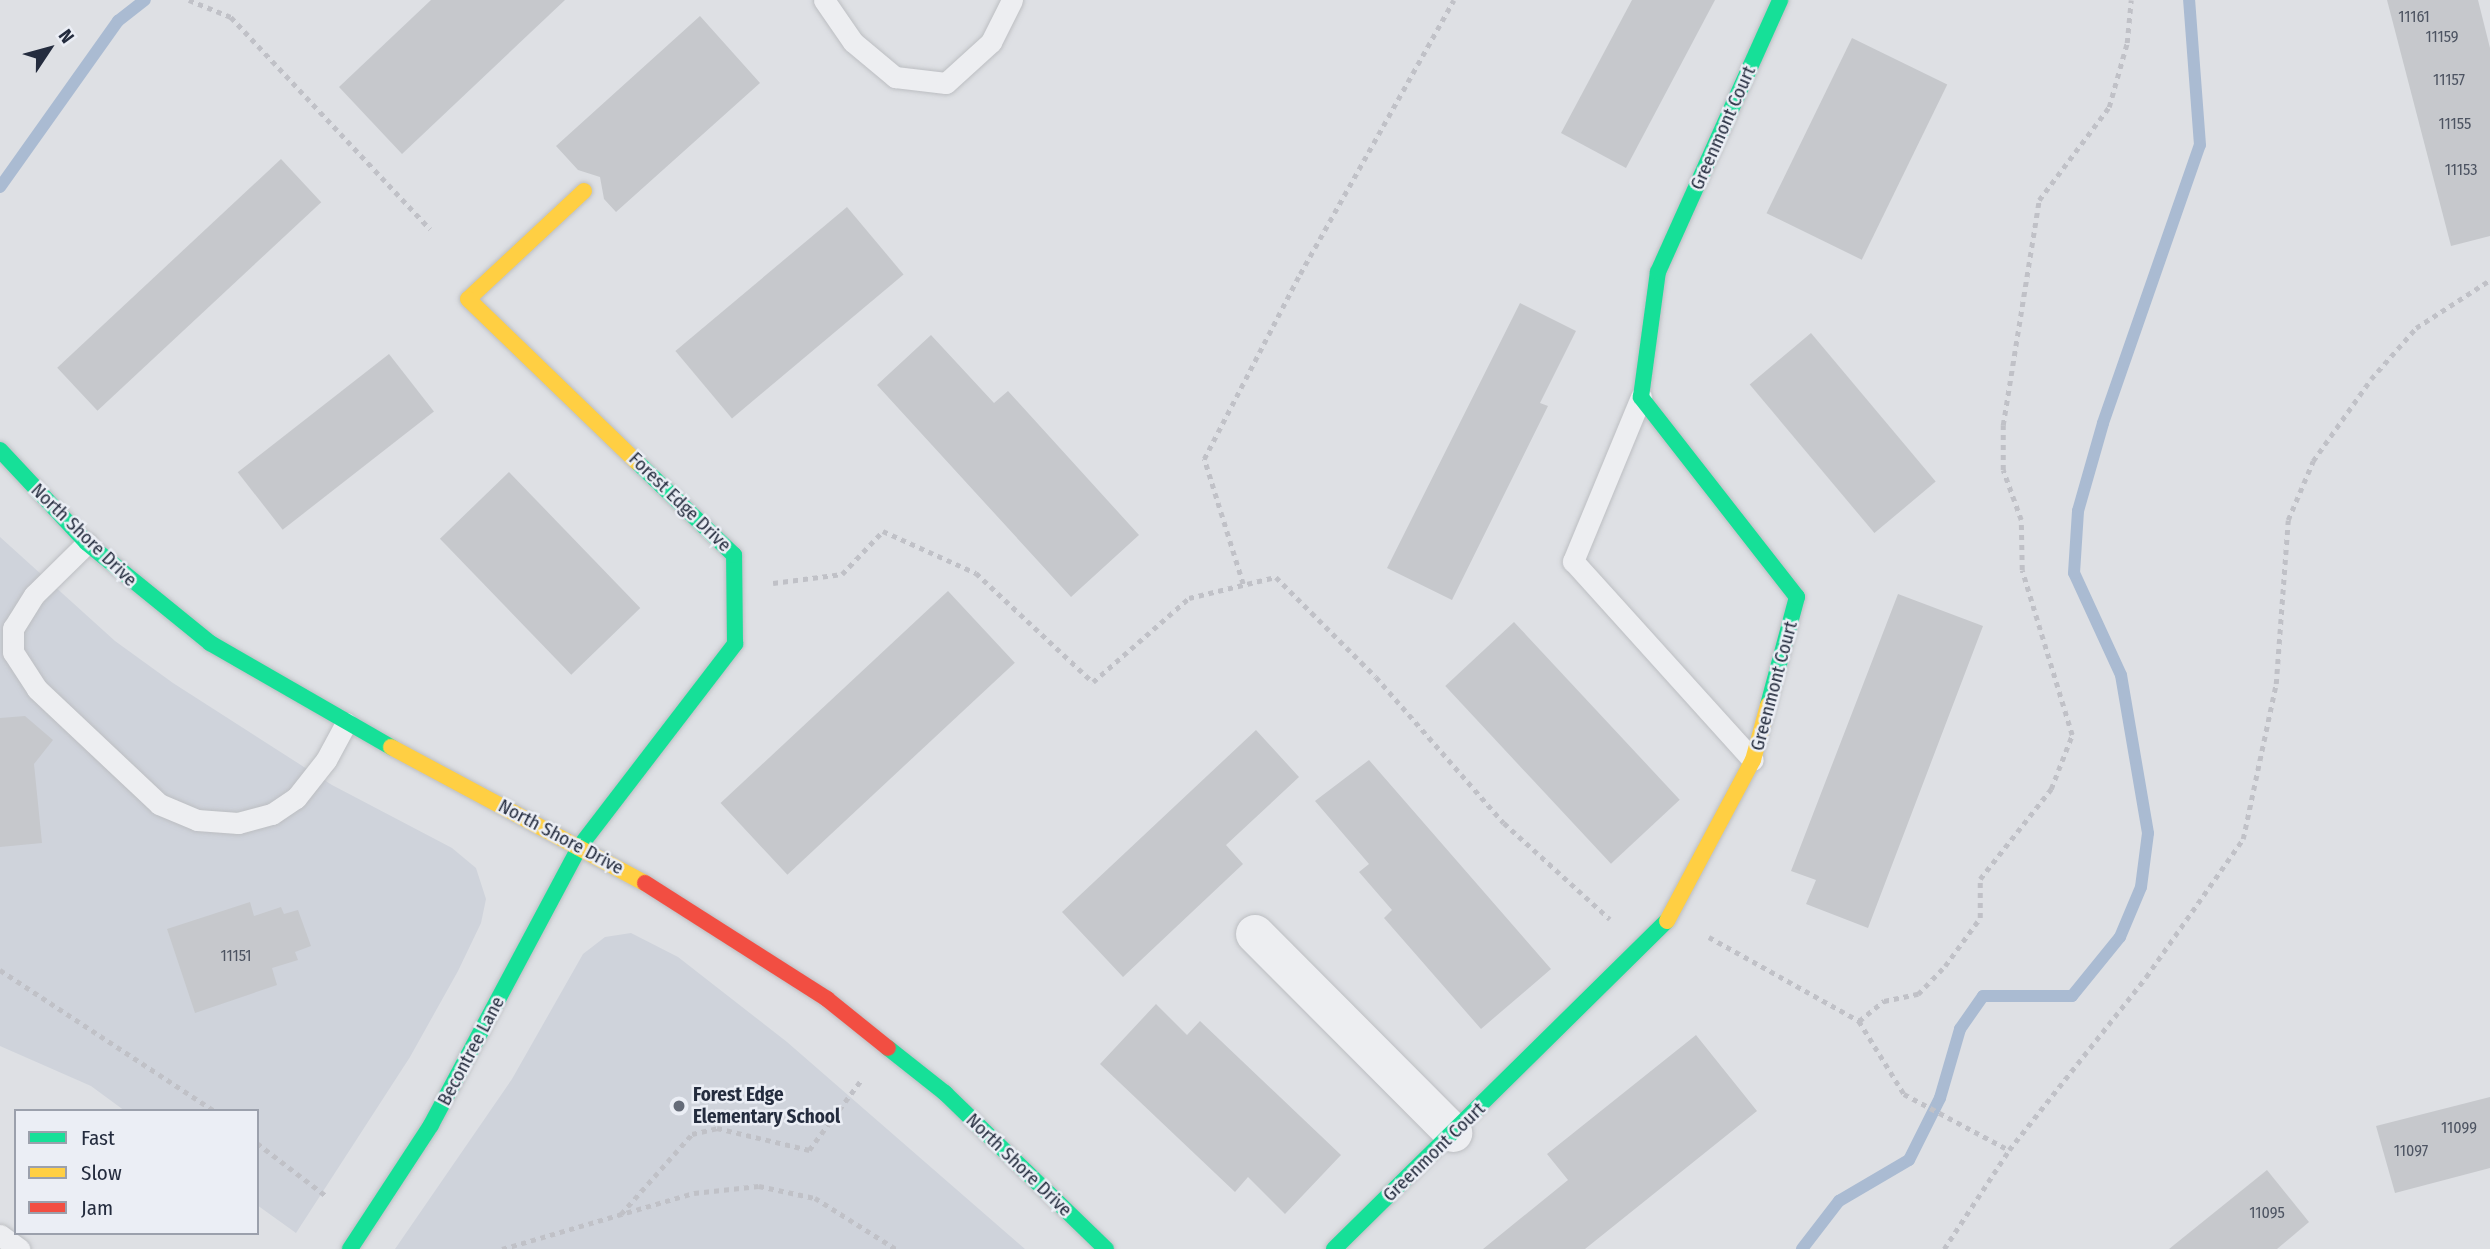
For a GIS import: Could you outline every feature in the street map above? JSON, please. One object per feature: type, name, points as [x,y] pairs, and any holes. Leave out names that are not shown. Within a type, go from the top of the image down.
[{"type":"street","name":"Greenmont Court","points":[[1334,1249],[1672,918],[1754,760],[1797,597],[1642,397],[1658,272],[1780,0]]},
{"type":"street","name":"Forest Edge Drive","points":[[580,845],[735,644],[734,555],[468,299],[583,191]]},
{"type":"street","name":"North Shore Drive","points":[[0,450],[88,543],[210,643],[346,723],[580,845],[734,937],[886,1044],[945,1093],[1106,1249]]},
{"type":"street","name":"Becontree Lane","points":[[350,1249],[431,1125],[580,845]]},
{"type":"street","points":[[1255,934],[1453,1133]]},
{"type":"lane","points":[[824,0],[853,42],[895,77],[946,83],[991,43],[1012,0]]},
{"type":"lane","points":[[1642,397],[1573,561],[1754,760]]},
{"type":"lane","points":[[88,543],[34,595],[13,628],[13,652],[37,689],[159,804],[197,820],[238,823],[272,814],[311,779],[346,723]]},
{"type":"lane","points":[[0,1235],[19,1249]]},
{"type":"path","points":[[189,0],[231,17],[430,229]]},
{"type":"path","points":[[1243,584],[1204,459],[1300,274],[1454,0]]},
{"type":"path","points":[[1859,1021],[1884,1001],[1918,994],[1945,966],[1980,918],[1980,880],[2050,789],[2072,736],[2022,570],[2021,520],[2003,470],[2003,425],[2039,200],[2109,107],[2127,43],[2131,0]]},
{"type":"path","points":[[1944,1249],[2009,1150],[2146,977],[2243,839],[2276,684],[2288,520],[2313,461],[2371,379],[2416,328],[2490,280]]},
{"type":"path","points":[[734,589],[842,574],[883,531],[976,573],[1093,682],[1189,598],[1276,577],[1376,677],[1504,823],[1642,948]]},
{"type":"path","points":[[1672,918],[1859,1021],[1904,1094],[2009,1150]]},
{"type":"path","points":[[0,970],[212,1109]]},
{"type":"path","points":[[620,1215],[692,1134],[717,1128],[809,1150],[886,1044]]},
{"type":"path","points":[[259,1145],[325,1195]]},
{"type":"path","points":[[502,1249],[694,1193],[759,1186],[816,1198],[896,1249]]},
{"type":"shaded area","points":[[0,537],[115,641],[173,683],[332,785],[452,848],[476,868],[486,899],[481,923],[458,971],[410,1057],[296,1233],[259,1206],[259,1109],[122,1109],[91,1086],[0,1046]]},
{"type":"shaded area","name":"Forest Edge Elementary School","points":[[631,933],[678,957],[787,1042],[1025,1249],[395,1249],[512,1079],[583,954],[605,937]]},
{"type":"building","points":[[431,0],[565,0],[402,154],[339,87]]},
{"type":"building","points":[[1632,0],[1715,0],[1626,168],[1561,133]]},
{"type":"building","points":[[2387,0],[2478,0],[2490,48],[2490,236],[2451,246]]},
{"type":"building","points":[[700,16],[760,83],[616,212],[604,199],[600,177],[578,170],[556,146]]},
{"type":"building","points":[[1852,38],[1947,84],[1862,260],[1767,213]]},
{"type":"building","points":[[281,159],[321,202],[97,411],[57,368]]},
{"type":"building","points":[[847,207],[904,274],[732,418],[675,351]]},
{"type":"building","points":[[1520,303],[1576,331],[1540,403],[1548,406],[1452,600],[1387,568]]},
{"type":"building","points":[[1811,333],[1936,482],[1874,533],[1750,384]]},
{"type":"building","points":[[931,335],[994,403],[1008,391],[1139,535],[1071,597],[877,385]]},
{"type":"building","points":[[389,354],[434,412],[283,530],[238,472]]},
{"type":"building","points":[[509,472],[640,608],[571,675],[440,539]]},
{"type":"building","points":[[948,591],[1015,663],[787,875],[721,803]]},
{"type":"building","points":[[1898,594],[1983,626],[1868,928],[1806,904],[1816,880],[1791,871]]},
{"type":"building","points":[[1514,622],[1680,800],[1611,864],[1445,686]]},
{"type":"building","points":[[25,716],[53,740],[34,764],[42,843],[0,847],[0,718]]},
{"type":"building","points":[[1256,730],[1299,777],[1226,845],[1243,864],[1123,977],[1062,912]]},
{"type":"building","points":[[1369,760],[1551,969],[1481,1029],[1384,918],[1392,910],[1359,872],[1369,864],[1315,801]]},
{"type":"building","points":[[250,902],[254,916],[281,907],[284,914],[298,910],[311,946],[295,952],[298,960],[272,968],[277,985],[195,1013],[167,929]]},
{"type":"building","points":[[1156,1004],[1187,1035],[1200,1021],[1341,1155],[1285,1214],[1248,1177],[1235,1192],[1100,1064]]},
{"type":"building","points":[[1696,1035],[1757,1111],[1585,1249],[1483,1249],[1568,1180],[1547,1154]]},
{"type":"building","points":[[2490,1097],[2490,1168],[2395,1193],[2376,1126]]},
{"type":"building","points":[[2267,1170],[2309,1222],[2277,1249],[2169,1249]]},
{"type":"waterway","points":[[0,187],[118,21],[145,0]]},
{"type":"waterway","points":[[1802,1249],[1839,1201],[1909,1160],[1940,1098],[1960,1029],[1983,996],[2072,996],[2120,937],[2141,887],[2148,833],[2121,675],[2074,573],[2078,511],[2103,423],[2200,145],[2189,0]]},
{"type":"traffic: fast","points":[[1768,705],[1797,597],[1641,397],[1658,272],[1780,0]]},
{"type":"traffic: fast","points":[[0,450],[87,543],[210,643],[391,747]]},
{"type":"traffic: fast","points":[[350,1249],[431,1125],[580,846],[735,644],[734,555],[637,462]]},
{"type":"traffic: fast","points":[[1334,1249],[1667,921]]},
{"type":"traffic: fast","points":[[888,1048],[945,1093],[1106,1249]]},
{"type":"traffic: slow","points":[[584,191],[468,299],[637,462]]},
{"type":"traffic: slow","points":[[1667,921],[1753,760],[1768,705]]},
{"type":"traffic: slow","points":[[391,747],[645,883]]},
{"type":"traffic: jam","points":[[645,883],[827,999],[888,1048]]},
{"type":"place","name":"Forest Edge Elementary School","points":[[679,1106]]}]
